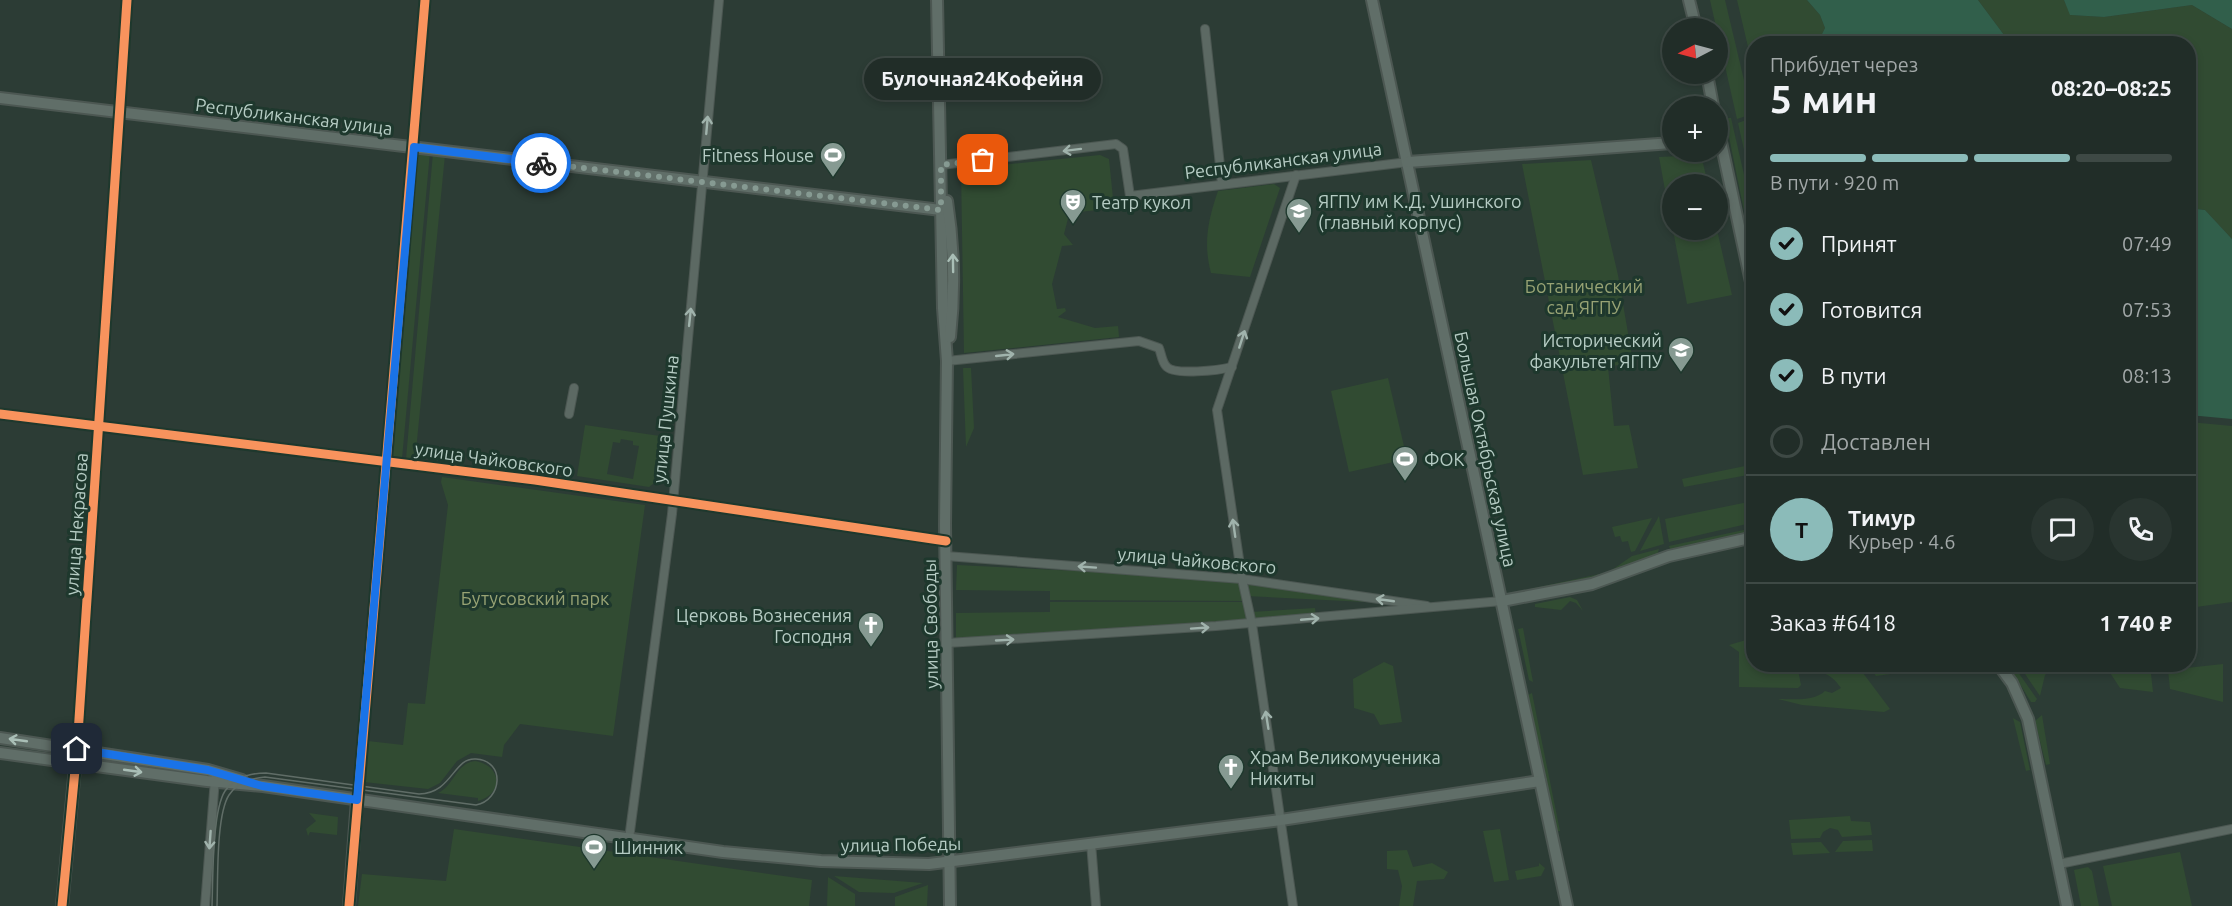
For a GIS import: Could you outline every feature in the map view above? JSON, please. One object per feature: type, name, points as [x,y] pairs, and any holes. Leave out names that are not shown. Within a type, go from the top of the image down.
[{"type":"main road","name":"улица Свободы","points":[[937,0],[941,165],[948,308]]},
{"type":"main road","name":"Большая Октябрьская улица","points":[[1372,0],[1567,906]]},
{"type":"main road","points":[[1689,0],[1694,18]]},
{"type":"main road","name":"Республиканская улица","points":[[0,98],[702,183],[944,207]]},
{"type":"main road","name":"Республиканская улица","points":[[1408,162],[1662,144]]},
{"type":"main road","points":[[1724,162],[1746,260]]},
{"type":"main road","name":"улица Свободы","points":[[943,906],[948,815],[946,361],[950,219],[944,207]]},
{"type":"main road","name":"улица Чайковского","points":[[1502,601],[1581,586],[1669,556],[1746,539]]},
{"type":"main road","points":[[2004,672],[2012,683],[2028,719],[2067,906]]},
{"type":"main road","name":"улица Победы","points":[[0,738],[77,749],[262,786],[629,839],[777,858],[894,864],[947,862],[1281,820],[1540,781]]},
{"type":"main road","name":"улица Некрасова","points":[[62,906],[77,749]]},
{"type":"main road","name":"улица Победы","points":[[0,753],[215,777]]},
{"type":"main road","points":[[349,906],[357,800]]},
{"type":"main road","name":"улица Свободы","points":[[947,862],[950,906]]},
{"type":"street","name":"улица Некрасова","points":[[77,749],[127,0]]},
{"type":"street","points":[[357,800],[425,0]]},
{"type":"street","name":"улица Пушкина","points":[[629,839],[672,501],[719,0]]},
{"type":"street","points":[[1205,29],[1221,184]]},
{"type":"street","name":"Республиканская улица","points":[[941,165],[1116,144],[1123,149],[1130,196],[1408,162]]},
{"type":"street","points":[[1293,906],[1252,624],[1242,579],[1217,410],[1296,175]]},
{"type":"street","points":[[946,361],[1139,341],[1159,348],[1166,366],[1174,372],[1204,370],[1210,372],[1232,367]]},
{"type":"street","points":[[569,414],[574,388]]},
{"type":"street","name":"улица Чайковского","points":[[0,414],[386,461],[946,541]]},
{"type":"street","name":"улица Чайковского","points":[[946,556],[1242,579],[1443,608]]},
{"type":"street","name":"улица Чайковского","points":[[947,643],[1252,624],[1502,601]]},
{"type":"street","points":[[205,906],[215,777]]},
{"type":"street","points":[[2059,864],[2232,829]]},
{"type":"street","points":[[1091,843],[1096,906]]},
{"type":"green space","points":[[1710,0],[1725,0],[1746,89],[1746,116],[1737,119],[1728,79],[1728,18],[1714,18]]},
{"type":"green space","points":[[1737,0],[1807,0],[1820,15],[1825,28],[1822,34],[1824,36],[1746,36],[1746,38]]},
{"type":"green space","points":[[1978,0],[2064,0],[2071,15],[2104,17],[2192,5],[2232,29],[2232,239],[2205,210],[2196,209],[2196,36],[2005,36]]},
{"type":"green space","points":[[1728,118],[1731,118],[1746,183],[1746,221],[1729,137]]},
{"type":"green space","points":[[1746,120],[1746,159],[1738,123]]},
{"type":"green space","points":[[417,150],[430,152],[402,459],[389,457]]},
{"type":"green space","points":[[433,153],[445,155],[415,461],[406,459]]},
{"type":"green space","points":[[1100,155],[1109,159],[1114,208],[1080,212],[1080,217],[1070,211],[1064,234],[1073,245],[1062,246],[1052,284],[1057,309],[1065,308],[1066,311],[1058,317],[1095,328],[1118,326],[1119,337],[964,353],[961,169]]},
{"type":"green space","points":[[1659,157],[1662,157],[1662,162],[1703,162],[1706,174],[1662,174]]},
{"type":"green space","name":"Ботанический сад ЯГПУ","points":[[1591,160],[1618,275],[1633,362],[1608,367],[1614,426],[1629,425],[1638,468],[1583,475],[1522,164]]},
{"type":"green space","points":[[1274,184],[1280,188],[1250,277],[1211,273],[1207,242],[1218,191]]},
{"type":"green space","points":[[1675,240],[1719,240],[1732,295],[1687,304]]},
{"type":"green space","points":[[963,368],[971,368],[974,428],[966,447]]},
{"type":"green space","points":[[1388,378],[1407,459],[1349,472],[1331,391]]},
{"type":"green space","points":[[2196,423],[2232,426],[2232,602],[2196,607]]},
{"type":"green space","points":[[585,425],[660,436],[654,483],[649,487],[577,476]],"holes":[[[621,439],[633,441],[633,445],[639,446],[633,479],[607,474],[613,442],[620,443]]]},
{"type":"green space","points":[[1746,466],[1746,475],[1684,487],[1682,479]]},
{"type":"green space","name":"Бутусовский парк","points":[[442,477],[645,505],[613,736],[520,724],[504,745],[502,757],[471,753],[457,761],[440,783],[428,789],[364,782],[368,741],[403,745],[408,703],[425,704],[448,505],[441,482]]},
{"type":"green space","points":[[1746,502],[1746,524],[1669,542],[1665,519]]},
{"type":"green space","points":[[1659,516],[1664,544],[1640,551]]},
{"type":"green space","points":[[1652,518],[1635,551],[1631,552],[1628,541],[1622,542],[1620,536],[1615,537],[1612,527]]},
{"type":"green space","points":[[1746,530],[1746,535],[1671,551],[1669,546]]},
{"type":"green space","points":[[1659,549],[1657,555],[1595,578],[1521,594],[1520,591],[1609,572],[1632,556]]},
{"type":"green space","points":[[957,565],[1241,579],[1246,601],[1050,600],[1050,591],[956,590]]},
{"type":"green space","points":[[1243,579],[1364,598],[1365,602],[1246,596]]},
{"type":"green space","points":[[1570,597],[1577,600],[1583,611],[1576,603],[1570,601],[1561,610],[1535,607],[1535,604]]},
{"type":"green space","points":[[1050,602],[1246,602],[1251,623],[956,638],[956,613],[1050,612]]},
{"type":"green space","points":[[1315,608],[1316,617],[1253,623],[1250,612]]},
{"type":"green space","points":[[1523,628],[1533,682],[1529,680],[1518,629]]},
{"type":"green space","points":[[1746,640],[1746,672],[1798,672],[1801,685],[1798,688],[1739,687],[1739,652],[1729,645]]},
{"type":"green space","points":[[1384,662],[1393,666],[1402,722],[1380,725],[1374,714],[1354,708],[1353,679]]},
{"type":"green space","points":[[2223,664],[2223,702],[2170,689],[2168,672],[2196,672],[2196,667]]},
{"type":"green space","points":[[1822,672],[1862,672],[1890,709],[1884,712],[1802,705],[1778,699],[1815,697],[1825,691],[1832,693],[1841,688],[1829,675]]},
{"type":"green space","points":[[1873,672],[1905,672],[1876,676]]},
{"type":"green space","points":[[2012,672],[2018,672],[2037,699],[2031,702]]},
{"type":"green space","points":[[2024,672],[2048,672],[2045,675],[2040,696]]},
{"type":"green space","points":[[2110,672],[2151,672],[2153,692],[2120,688]]},
{"type":"green space","points":[[1532,693],[1560,831],[1555,832],[1528,695]]},
{"type":"green space","points":[[2042,715],[2050,764],[2046,765],[2035,721]]},
{"type":"green space","points":[[2013,718],[2020,722],[2030,770],[2026,771]]},
{"type":"green space","points":[[475,761],[484,764],[494,773],[496,786],[493,792],[478,801],[478,798],[438,793],[448,785],[463,766]]},
{"type":"green space","points":[[309,813],[338,817],[337,835],[310,832],[308,836],[306,829],[316,821]]},
{"type":"green space","points":[[1850,816],[1851,821],[1870,822],[1872,835],[1842,837],[1838,830],[1830,828],[1823,832],[1820,838],[1791,839],[1789,820]]},
{"type":"green space","name":"Шинник","points":[[454,829],[812,880],[809,906],[358,906],[362,874],[446,881]]},
{"type":"green space","points":[[1500,829],[1509,880],[1494,882],[1483,831]]},
{"type":"green space","points":[[1872,840],[1873,851],[1835,852],[1843,841]]},
{"type":"green space","points":[[1821,842],[1830,853],[1793,855],[1791,843]]},
{"type":"green space","points":[[1407,850],[1413,867],[1432,863],[1448,872],[1444,879],[1417,881],[1413,906],[1399,906],[1402,886],[1398,870],[1387,869],[1387,851]]},
{"type":"green space","points":[[2180,852],[2192,906],[2112,906],[2103,866]]},
{"type":"green space","points":[[1539,863],[1545,868],[1541,876],[1517,880],[1515,871],[1539,866]]},
{"type":"green space","points":[[2088,867],[2092,871],[2099,906],[2081,906],[2074,870]]},
{"type":"green space","points":[[834,876],[923,883],[894,893],[859,892]]},
{"type":"green space","points":[[828,877],[855,894],[855,906],[827,906]]},
{"type":"green space","points":[[928,885],[927,906],[895,906],[895,897]]},
{"type":"shaded area","points":[[1807,0],[1978,0],[2005,36],[1824,36],[1822,34],[1825,28],[1820,15]]},
{"type":"shaded area","points":[[2064,0],[2232,0],[2232,29],[2192,5],[2104,17],[2070,15]]},
{"type":"shaded area","points":[[2196,209],[2205,210],[2232,239],[2232,419],[2196,416]]},
{"type":"tram line","points":[[212,906],[214,846],[218,814],[225,791],[238,779],[266,773],[419,794],[439,788],[462,763],[468,760],[486,761],[496,773],[497,781],[491,796],[485,802],[476,805],[265,777],[245,782],[229,795],[222,817],[218,848],[217,906]]},
{"type":"cycle path","points":[[62,906],[77,749],[127,0]]},
{"type":"cycle path","points":[[349,906],[425,0]]},
{"type":"cycle path","points":[[0,414],[535,480],[946,541]]},
{"type":"way so far","points":[[541,163],[941,210],[941,165],[983,160]]},
{"type":"place","name":"Булочная24Кофейня","points":[[983,160]]},
{"type":"place","name":"Fitness House","points":[[833,178]]},
{"type":"place","name":"Театр кукол","points":[[1073,225]]},
{"type":"place","name":"ЯГПУ им К.Д. Ушинского (главный корпус)","points":[[1299,234]]},
{"type":"place","name":"Исторический факультет ЯГПУ","points":[[1681,373]]},
{"type":"place","name":"ФОК","points":[[1405,482]]},
{"type":"place","name":"Церковь Вознесения Господня","points":[[871,648]]},
{"type":"place","name":"Храм Великомученика Никиты","points":[[1231,790]]},
{"type":"place","name":"Шинник","points":[[594,870]]},
{"type":"route","points":[[77,749],[208,770],[262,786],[357,800],[414,147],[541,163]]}]
